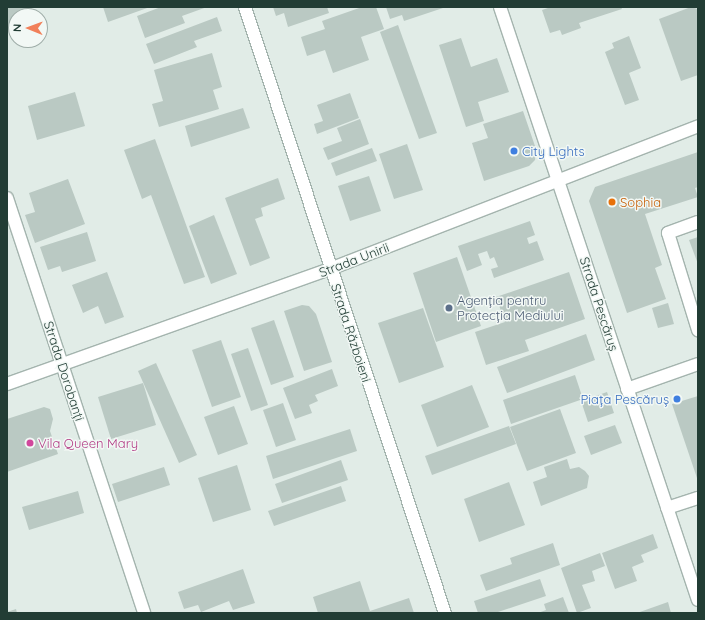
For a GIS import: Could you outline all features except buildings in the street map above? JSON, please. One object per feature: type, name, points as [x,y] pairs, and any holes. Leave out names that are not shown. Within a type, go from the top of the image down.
[{"type":"street","name":"Strada Războieni","points":[[244,7],[445,613]]},
{"type":"street","name":"Strada Pescăruș","points":[[500,7],[559,180],[626,389],[698,600]]},
{"type":"street","name":"Strada Unirii","points":[[7,384],[62,363],[330,269],[698,126]]},
{"type":"street","name":"Strada Dorobanți","points":[[7,198],[144,613]]},
{"type":"street","points":[[698,222],[668,233],[698,330]]},
{"type":"street","points":[[626,389],[698,364]]},
{"type":"street","points":[[667,508],[698,498]]},
{"type":"place","name":"City Lights","points":[[514,151]]},
{"type":"place","name":"Sophia","points":[[612,202]]},
{"type":"place","name":"Agenția pentru Protecția Mediului","points":[[449,308]]},
{"type":"place","name":"Piața Pescăruș","points":[[677,399]]},
{"type":"place","name":"Vila Queen Mary","points":[[30,443]]}]
